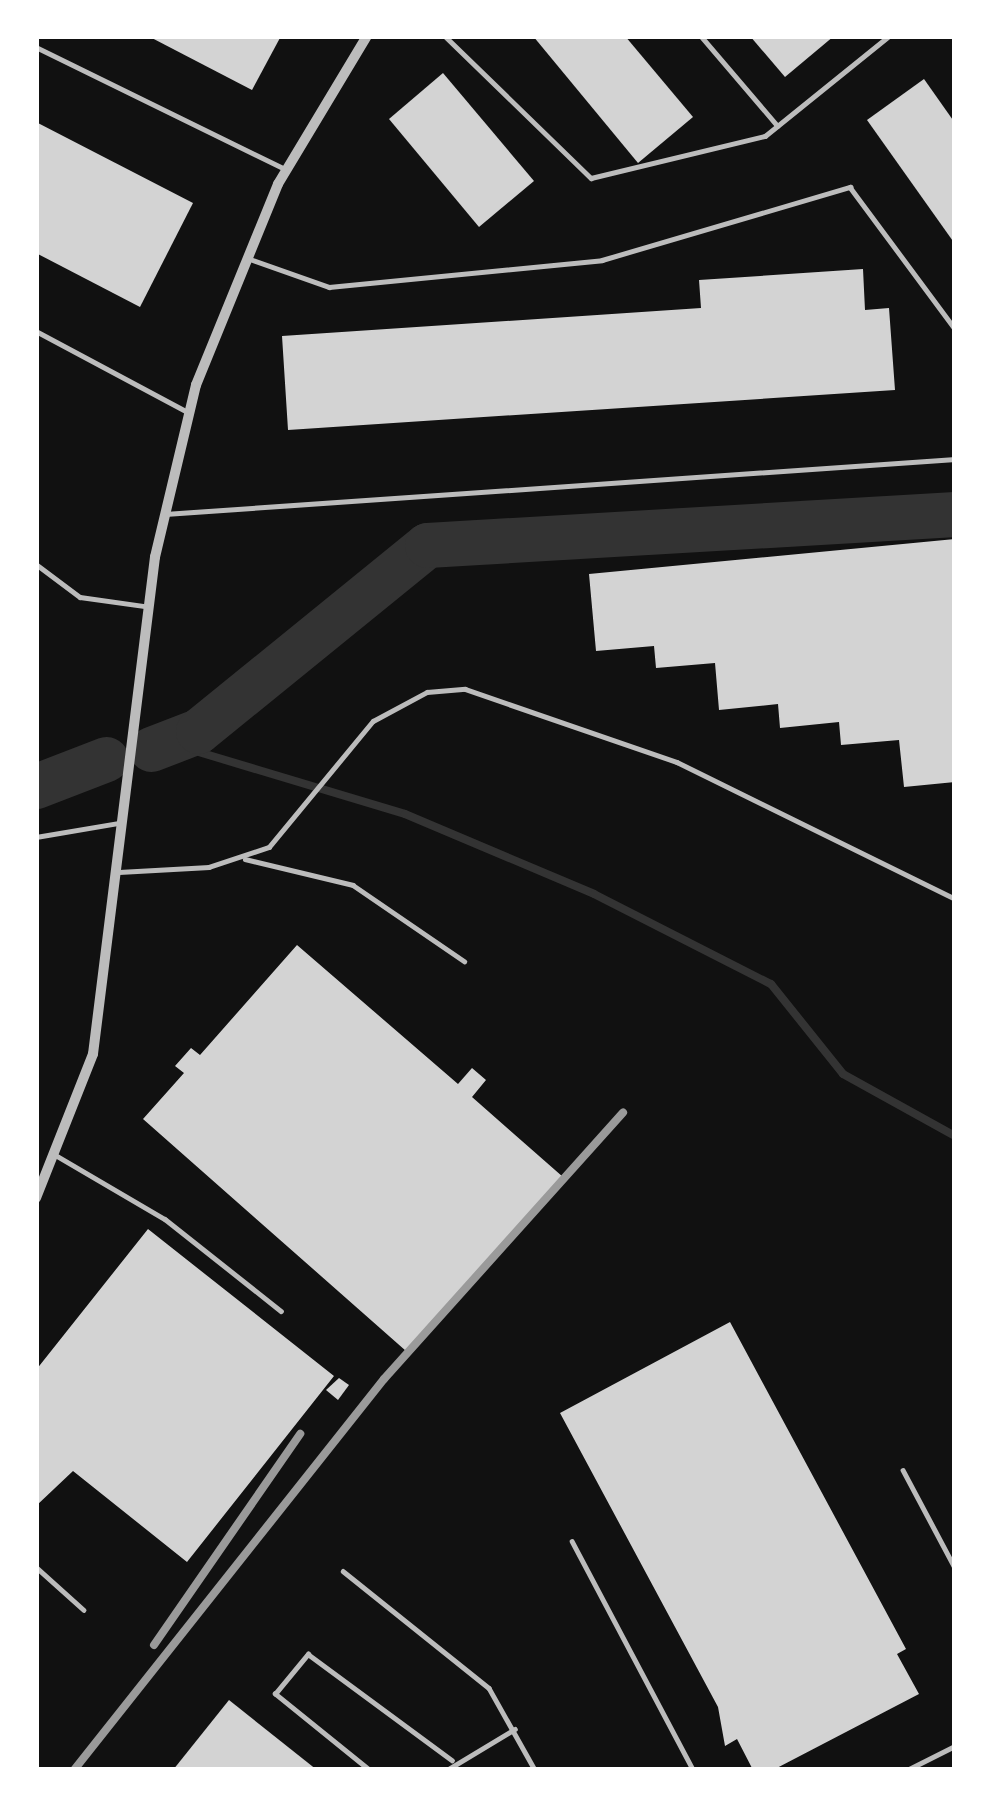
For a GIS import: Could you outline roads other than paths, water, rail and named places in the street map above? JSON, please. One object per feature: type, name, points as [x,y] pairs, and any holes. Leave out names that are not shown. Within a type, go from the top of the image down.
[{"type":"street","points":[[36,1198],[57,1156],[93,1054],[149,607],[163,514],[188,412],[245,256],[285,169],[367,36]]},
{"type":"lane","points":[[445,36],[591,178],[778,126],[889,36]]},
{"type":"lane","points":[[701,36],[778,126]]},
{"type":"lane","points":[[36,46],[285,169]]},
{"type":"lane","points":[[245,256],[329,287],[602,260],[850,187],[955,329]]},
{"type":"lane","points":[[36,331],[188,412]]},
{"type":"lane","points":[[163,514],[955,459]]},
{"type":"lane","points":[[36,564],[80,598],[149,607]]},
{"type":"lane","points":[[245,859],[309,804],[396,704],[465,689],[677,762],[955,898]]},
{"type":"lane","points":[[36,837],[125,822]]},
{"type":"lane","points":[[119,872],[245,859],[353,885],[464,961]]},
{"type":"lane","points":[[57,1156],[165,1220],[281,1311]]},
{"type":"lane","points":[[904,1470],[955,1568]]},
{"type":"lane","points":[[572,1541],[693,1770]]},
{"type":"lane","points":[[36,1567],[84,1610]]},
{"type":"lane","points":[[343,1571],[489,1688],[535,1770]]},
{"type":"lane","points":[[369,1770],[275,1694],[308,1654],[452,1760]]},
{"type":"lane","points":[[447,1770],[452,1760],[515,1730]]},
{"type":"lane","points":[[907,1770],[955,1746]]},
{"type":"waterway","points":[[151,749],[198,731],[427,545],[955,514]]},
{"type":"waterway","points":[[172,744],[405,814],[594,894],[771,984],[843,1074],[955,1136]]},
{"type":"waterway","points":[[36,786],[106,759]]},
{"type":"railway","points":[[74,1770],[384,1379],[623,1113]]},
{"type":"railway","points":[[154,1645],[300,1434]]}]
